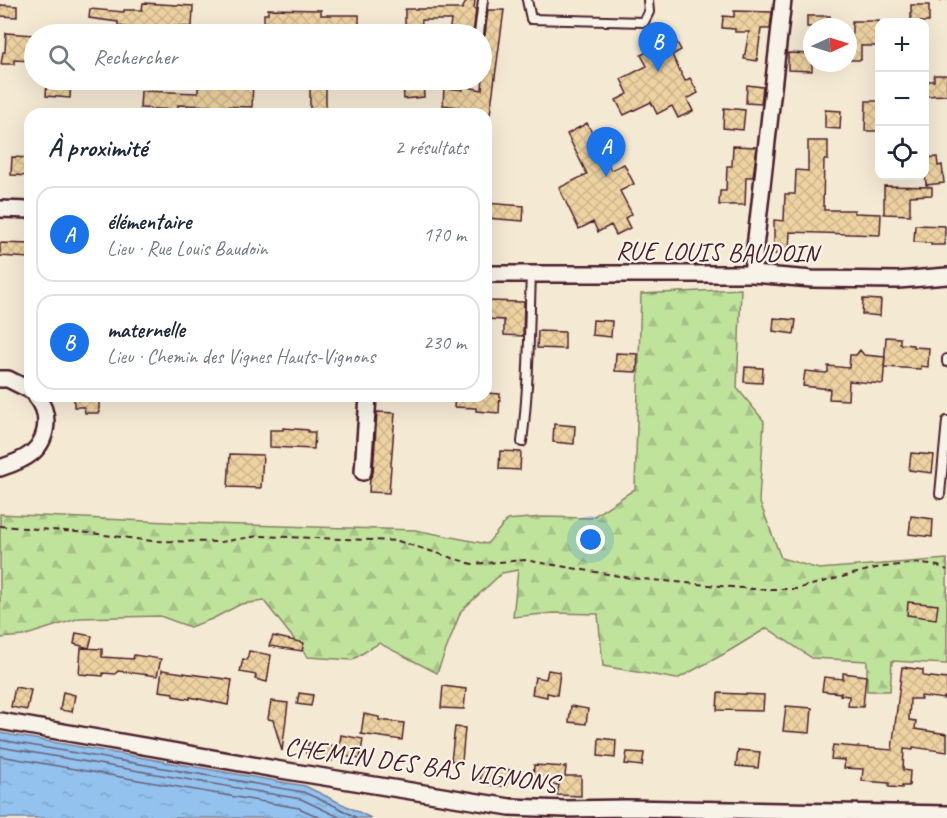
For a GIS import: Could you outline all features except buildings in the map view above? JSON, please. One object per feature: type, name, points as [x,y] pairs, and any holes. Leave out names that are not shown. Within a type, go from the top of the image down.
[{"type":"street","points":[[752,274],[783,0]]},
{"type":"street","points":[[0,209],[24,210]]},
{"type":"street","name":"RUE LOUIS BAUDOIN","points":[[492,274],[752,274],[812,279],[898,280],[947,276]]},
{"type":"street","points":[[0,379],[8,379],[24,387]]},
{"type":"street","points":[[0,468],[17,463],[35,451],[44,438],[46,419],[41,402]]},
{"type":"street","points":[[363,472],[368,402]]},
{"type":"street","name":"CHEMIN DES BAS VIGNONS","points":[[0,721],[510,807],[947,814]]},
{"type":"lane","points":[[480,24],[483,0]]},
{"type":"lane","points":[[527,0],[531,19],[644,22],[649,12],[648,0]]},
{"type":"lane","points":[[522,442],[531,273]]},
{"type":"lane","points":[[940,494],[947,421]]},
{"type":"path","points":[[936,0],[947,0]]},
{"type":"path","points":[[0,526],[90,533],[152,541],[221,542],[258,536],[398,541],[472,564],[525,560],[631,578],[753,589],[796,589],[876,568],[916,563],[938,566],[947,570]]},
{"type":"green space","points":[[741,289],[737,388],[764,421],[759,500],[781,558],[819,569],[947,559],[947,664],[892,661],[890,691],[867,691],[867,661],[812,658],[767,628],[677,679],[603,666],[598,614],[554,613],[513,617],[518,570],[502,573],[461,611],[437,673],[379,643],[352,660],[308,657],[264,601],[241,604],[190,627],[160,616],[80,618],[23,636],[0,638],[0,514],[209,524],[415,530],[487,544],[507,520],[542,517],[591,518],[635,489],[641,294]]},
{"type":"green space","points":[[626,810],[698,818],[603,818]]},
{"type":"water","points":[[0,733],[305,786],[371,818],[0,818]]},
{"type":"place","name":"maternelle","points":[[658,72]]},
{"type":"place","name":"élémentaire","points":[[606,177]]}]
